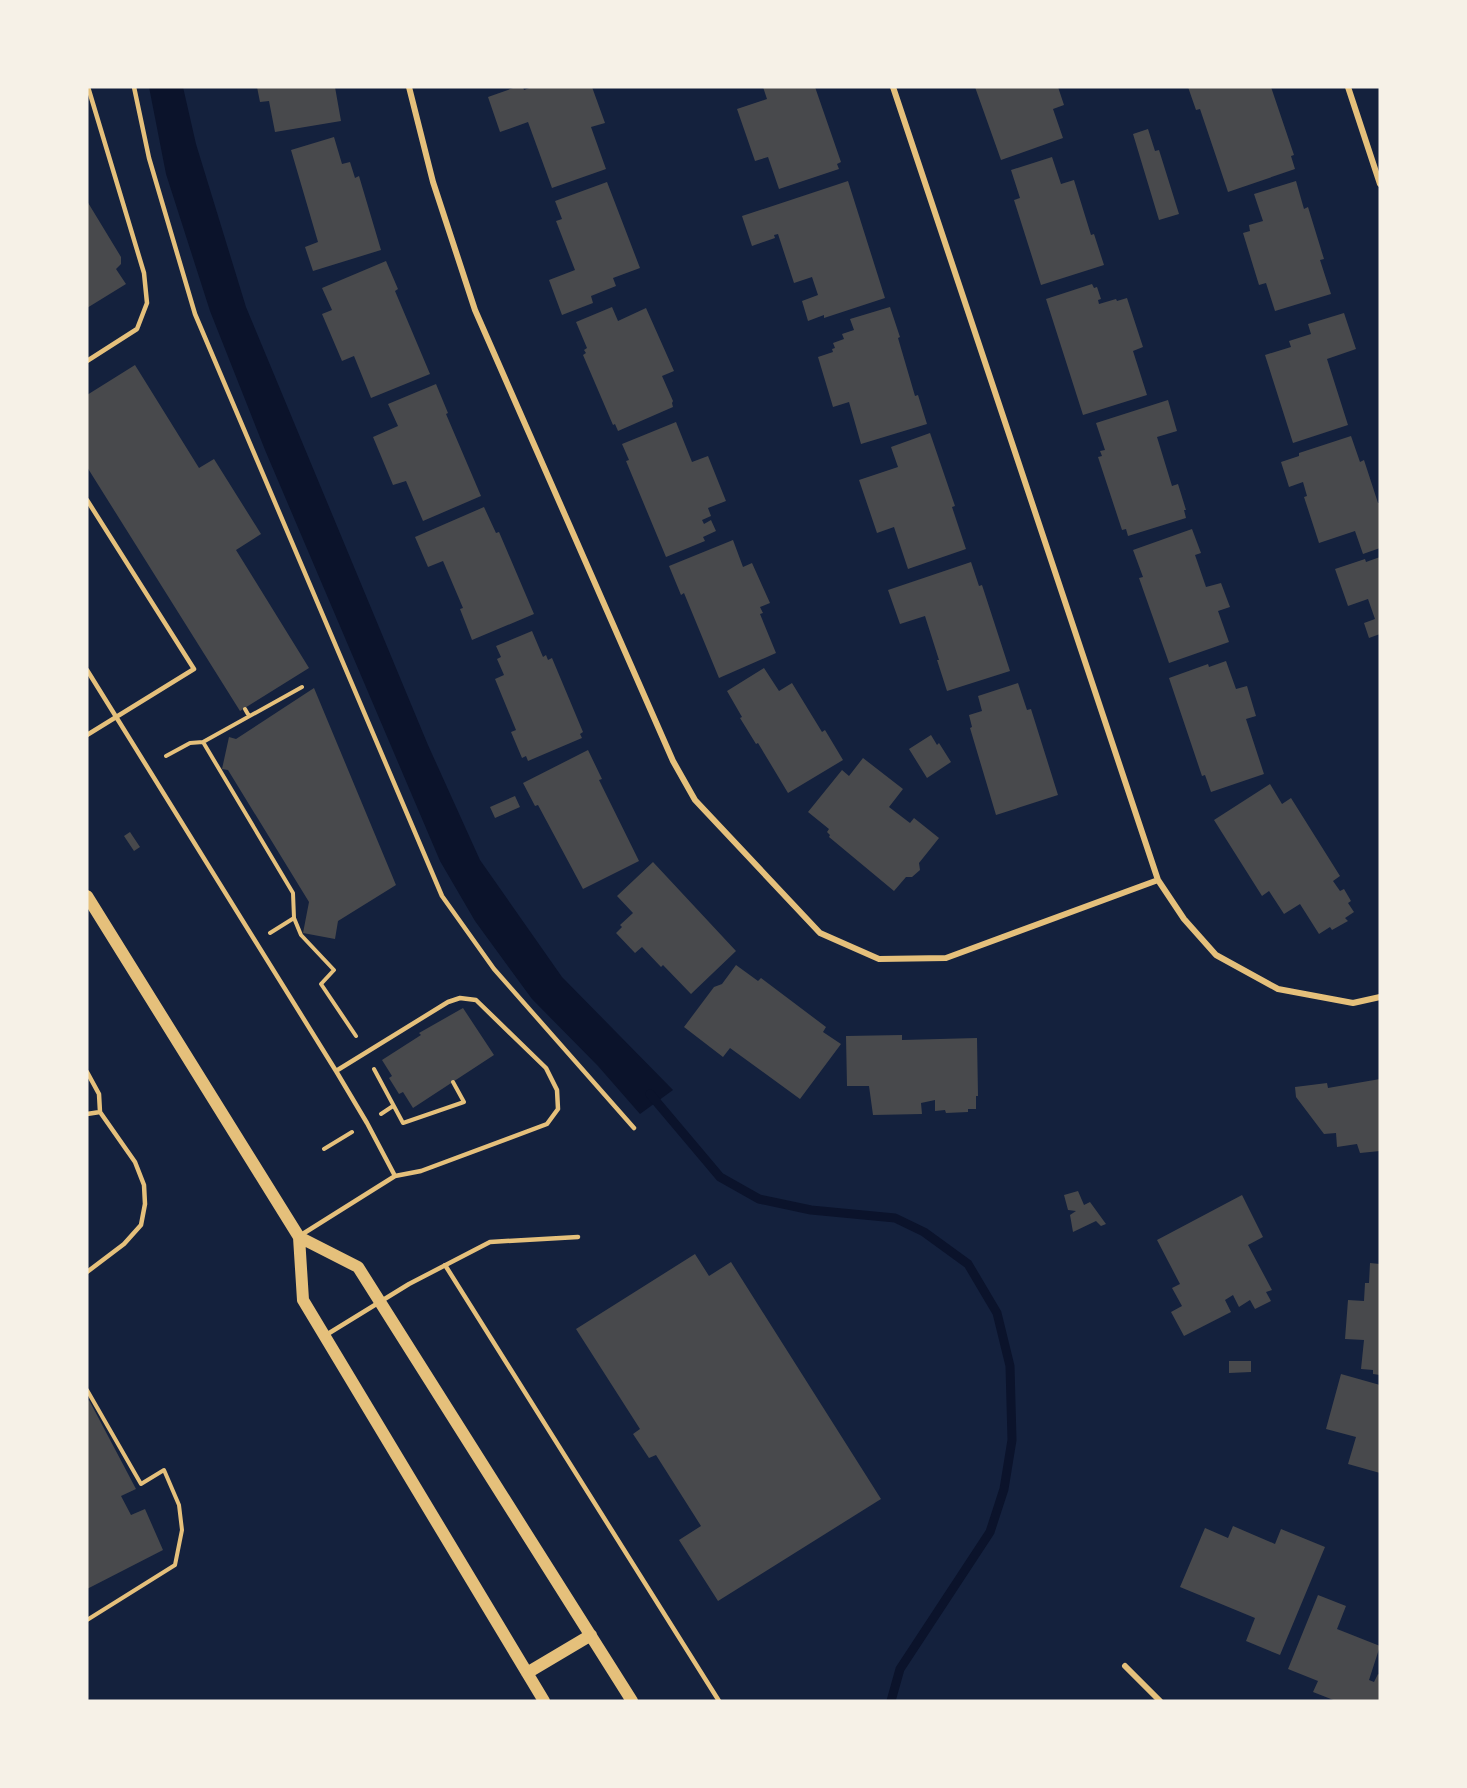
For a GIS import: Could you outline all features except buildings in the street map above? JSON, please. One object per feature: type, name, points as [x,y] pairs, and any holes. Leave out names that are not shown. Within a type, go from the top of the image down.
[{"type":"main road","points":[[87,896],[299,1236],[303,1300],[544,1701]]},
{"type":"main road","points":[[299,1236],[358,1267],[632,1701]]},
{"type":"main road","points":[[527,1673],[591,1635]]},
{"type":"street","points":[[409,87],[433,182],[475,310],[673,761],[695,800],[820,933],[879,959],[946,958],[1158,880]]},
{"type":"street","points":[[893,87],[1158,880],[1185,919],[1216,955],[1278,989],[1353,1003],[1380,997]]},
{"type":"street","points":[[1348,87],[1380,184]]},
{"type":"street","points":[[1125,1666],[1160,1701]]},
{"type":"lane","points":[[87,87],[144,273],[147,303],[136,329],[87,361]]},
{"type":"lane","points":[[134,87],[148,158],[195,314],[442,896],[494,969],[634,1128]]},
{"type":"lane","points":[[87,500],[194,669],[87,735]]},
{"type":"lane","points":[[87,670],[336,1071],[395,1176]]},
{"type":"lane","points":[[299,1236],[395,1176],[421,1171],[547,1124],[558,1110],[557,1090],[546,1068],[476,1000],[460,998],[448,1002],[336,1071]]},
{"type":"lane","points":[[87,1072],[99,1095],[100,1112],[135,1162],[144,1185],[146,1204],[141,1225],[124,1244],[87,1272]]},
{"type":"lane","points":[[87,1113],[100,1112]]},
{"type":"lane","points":[[325,1336],[409,1284],[490,1242],[578,1237]]},
{"type":"lane","points":[[445,1265],[719,1701]]},
{"type":"path","points":[[166,756],[190,743],[203,742],[302,687]]},
{"type":"path","points":[[245,709],[249,716]]},
{"type":"path","points":[[203,742],[293,893],[294,918],[257,942]]},
{"type":"path","points":[[87,1390],[141,1484],[164,1470],[179,1505],[182,1530],[175,1564],[87,1620]]},
{"type":"water","points":[[149,87],[183,87],[196,144],[246,307],[428,745],[480,860],[562,977],[673,1090],[640,1114],[598,1066],[532,999],[475,921],[440,861],[265,450],[210,311],[166,174]]},
{"type":"waterway","points":[[650,1094],[720,1177],[759,1199],[811,1210],[895,1218],[924,1232],[968,1264],[997,1313],[1010,1366],[1012,1440],[1004,1489],[990,1532],[900,1669],[891,1701]]}]
